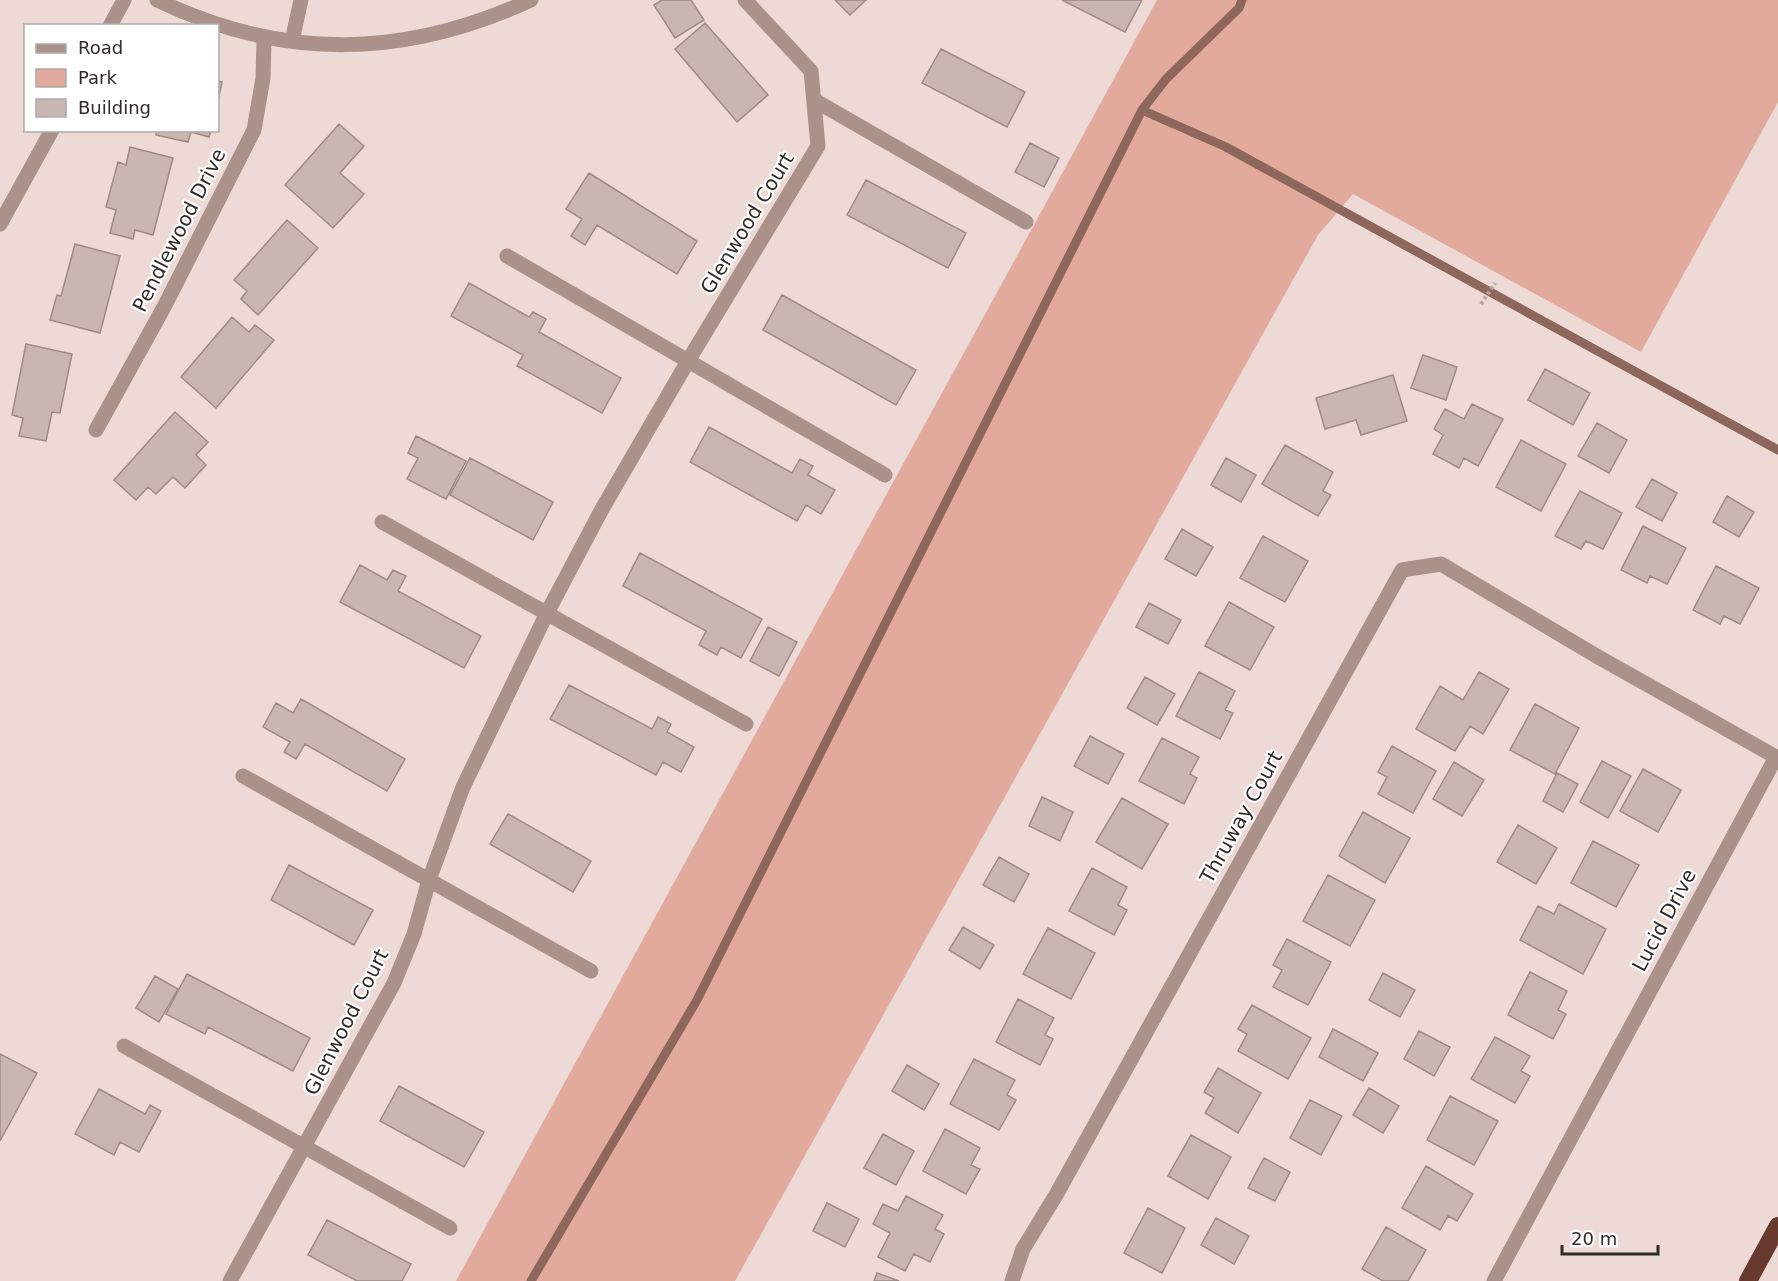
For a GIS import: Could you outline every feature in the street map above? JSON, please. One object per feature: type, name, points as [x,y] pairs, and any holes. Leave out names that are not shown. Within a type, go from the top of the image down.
[{"type":"highway","points":[[1748,1281],[1778,1226]]},
{"type":"street","points":[[111,24],[124,0]]},
{"type":"street","points":[[158,0],[264,39],[342,45],[392,43],[442,33],[498,15],[531,0]]},
{"type":"street","points":[[292,42],[302,0]]},
{"type":"street","name":"Glenwood Court","points":[[230,1281],[394,984],[414,934],[429,880],[463,787],[547,613],[602,509],[818,146],[811,71],[745,0]]},
{"type":"street","name":"Pendlewood Drive","points":[[96,430],[164,307],[254,130],[263,78],[264,39]]},
{"type":"street","points":[[814,100],[1026,222]]},
{"type":"street","points":[[0,224],[51,132]]},
{"type":"street","points":[[507,256],[885,476]]},
{"type":"street","points":[[382,522],[746,724]]},
{"type":"street","name":"Thruway Court","points":[[1012,1281],[1023,1249],[1056,1195],[1402,570],[1441,564],[1600,658]]},
{"type":"street","name":"Lucid Drive","points":[[1494,1281],[1776,757],[1600,658]]},
{"type":"street","points":[[243,776],[591,971]]},
{"type":"street","points":[[124,1046],[450,1228]]},
{"type":"path","points":[[1481,304],[1495,283]]},
{"type":"green space","points":[[1157,0],[1778,0],[1778,102],[1641,352],[1353,194],[1318,235],[735,1281],[456,1281]]},
{"type":"building","points":[[662,0],[691,0],[704,20],[675,38],[654,5]]},
{"type":"building","points":[[835,0],[866,0],[850,15]]},
{"type":"building","points":[[1062,0],[1142,0],[1125,32]]},
{"type":"building","points":[[705,23],[768,95],[737,122],[675,49]]},
{"type":"building","points":[[941,49],[1025,92],[1007,127],[922,83]]},
{"type":"building","points":[[339,124],[364,146],[340,173],[364,194],[333,228],[285,185]]},
{"type":"building","points":[[157,132],[191,132],[188,142],[156,135]]},
{"type":"building","points":[[191,132],[210,132],[209,137]]},
{"type":"building","points":[[1030,143],[1059,158],[1044,187],[1015,172]]},
{"type":"building","points":[[130,147],[173,158],[153,235],[135,230],[133,239],[110,233],[116,210],[106,207],[118,162],[126,165]]},
{"type":"building","points":[[589,173],[697,241],[677,274],[597,225],[585,245],[571,236],[582,219],[566,209]]},
{"type":"building","points":[[866,180],[966,233],[948,268],[847,215]]},
{"type":"building","points":[[287,220],[318,248],[258,315],[241,299],[247,291],[234,280]]},
{"type":"building","points":[[75,244],[120,256],[100,333],[50,320],[57,295],[61,296]]},
{"type":"building","points":[[469,283],[529,317],[533,312],[546,319],[539,332],[621,378],[602,413],[517,366],[523,355],[451,316]]},
{"type":"building","points":[[782,295],[916,370],[896,405],[763,330]]},
{"type":"building","points":[[232,317],[249,332],[255,325],[274,340],[216,408],[181,377]]},
{"type":"building","points":[[26,344],[72,354],[60,413],[52,412],[46,441],[19,436],[23,418],[12,415]]},
{"type":"building","points":[[1423,355],[1457,367],[1446,400],[1411,388]]},
{"type":"building","points":[[1545,369],[1590,393],[1573,425],[1528,400]]},
{"type":"building","points":[[1393,375],[1407,421],[1361,435],[1356,420],[1325,429],[1316,398]]},
{"type":"building","points":[[1472,404],[1503,419],[1478,466],[1464,458],[1459,468],[1433,454],[1443,435],[1434,429],[1445,409],[1464,419]]},
{"type":"building","points":[[175,412],[208,442],[196,455],[206,465],[185,488],[173,477],[156,494],[148,487],[136,500],[114,480]]},
{"type":"building","points":[[1597,423],[1627,440],[1609,473],[1578,456]]},
{"type":"building","points":[[709,427],[792,473],[800,459],[813,466],[808,475],[835,490],[821,514],[806,505],[797,521],[690,462]]},
{"type":"building","points":[[416,436],[466,461],[446,499],[407,479],[418,458],[408,453]]},
{"type":"building","points":[[1521,440],[1566,464],[1541,511],[1496,487]]},
{"type":"building","points":[[1285,445],[1333,472],[1323,491],[1331,495],[1318,516],[1262,484]]},
{"type":"building","points":[[470,458],[553,502],[533,540],[450,495]]},
{"type":"building","points":[[1226,458],[1256,475],[1241,502],[1211,485]]},
{"type":"building","points":[[1652,479],[1677,493],[1662,521],[1636,507]]},
{"type":"building","points":[[1580,491],[1622,513],[1603,549],[1586,541],[1581,549],[1555,536]]},
{"type":"building","points":[[1727,496],[1754,512],[1739,537],[1713,522]]},
{"type":"building","points":[[1643,526],[1686,548],[1667,584],[1650,576],[1647,583],[1621,570]]},
{"type":"building","points":[[1182,529],[1213,547],[1196,576],[1165,559]]},
{"type":"building","points":[[1263,536],[1308,561],[1285,602],[1240,578]]},
{"type":"building","points":[[640,553],[762,619],[741,658],[721,647],[717,655],[699,645],[706,631],[623,586]]},
{"type":"building","points":[[360,565],[387,580],[393,570],[406,576],[398,591],[481,636],[464,668],[340,602]]},
{"type":"building","points":[[1716,566],[1759,588],[1740,624],[1724,616],[1720,624],[1693,610]]},
{"type":"building","points":[[1229,602],[1274,627],[1250,670],[1205,646]]},
{"type":"building","points":[[1149,603],[1181,620],[1168,644],[1136,627]]},
{"type":"building","points":[[768,627],[797,642],[779,676],[750,661]]},
{"type":"building","points":[[1199,672],[1235,691],[1225,710],[1233,713],[1220,739],[1176,716]]},
{"type":"building","points":[[1479,672],[1509,689],[1483,734],[1470,726],[1455,751],[1416,729],[1440,686],[1463,700]]},
{"type":"building","points":[[1145,677],[1175,694],[1157,725],[1127,708]]},
{"type":"building","points":[[569,685],[652,729],[658,717],[671,724],[667,732],[694,747],[681,772],[663,762],[656,775],[550,719]]},
{"type":"building","points":[[301,699],[405,759],[387,791],[305,744],[296,759],[284,752],[290,742],[263,727],[276,703],[293,713]]},
{"type":"building","points":[[1535,704],[1579,728],[1555,774],[1510,750]]},
{"type":"building","points":[[1090,736],[1124,754],[1108,784],[1074,766]]},
{"type":"building","points":[[1162,738],[1199,757],[1190,774],[1197,778],[1184,804],[1139,781]]},
{"type":"building","points":[[1392,746],[1436,771],[1413,813],[1378,794],[1387,777],[1378,772]]},
{"type":"building","points":[[1602,761],[1631,776],[1608,818],[1580,802]]},
{"type":"building","points":[[1454,762],[1484,780],[1462,816],[1433,799]]},
{"type":"building","points":[[1643,769],[1681,790],[1658,832],[1620,811]]},
{"type":"building","points":[[1557,773],[1578,784],[1563,812],[1543,801]]},
{"type":"building","points":[[1042,797],[1073,812],[1060,841],[1029,826]]},
{"type":"building","points":[[1122,798],[1168,824],[1142,869],[1096,842]]},
{"type":"building","points":[[1363,812],[1410,838],[1385,883],[1339,856]]},
{"type":"building","points":[[508,814],[591,861],[573,892],[490,844]]},
{"type":"building","points":[[1518,825],[1557,848],[1536,884],[1497,862]]},
{"type":"building","points":[[1593,841],[1639,865],[1616,907],[1571,883]]},
{"type":"building","points":[[999,857],[1029,874],[1014,902],[983,885]]},
{"type":"building","points":[[289,865],[373,910],[354,945],[271,900]]},
{"type":"building","points":[[1092,868],[1127,887],[1118,905],[1127,910],[1114,935],[1069,911]]},
{"type":"building","points":[[1328,875],[1375,900],[1350,946],[1303,921]]},
{"type":"building","points":[[1559,904],[1606,929],[1583,974],[1520,940],[1538,906],[1554,914]]},
{"type":"building","points":[[963,927],[994,945],[980,969],[949,950]]},
{"type":"building","points":[[1048,928],[1095,953],[1071,999],[1023,974]]},
{"type":"building","points":[[1287,939],[1331,962],[1308,1005],[1273,987],[1282,970],[1273,965]]},
{"type":"building","points":[[1530,972],[1567,991],[1558,1010],[1566,1014],[1553,1039],[1508,1015]]},
{"type":"building","points":[[1383,973],[1415,990],[1400,1017],[1369,1000]]},
{"type":"building","points":[[187,974],[310,1038],[293,1071],[208,1027],[205,1034],[166,1014]]},
{"type":"building","points":[[155,976],[178,989],[159,1022],[136,1008]]},
{"type":"building","points":[[1018,999],[1054,1018],[1045,1035],[1053,1039],[1040,1065],[996,1042]]},
{"type":"building","points":[[1252,1005],[1311,1038],[1288,1079],[1238,1051],[1247,1034],[1238,1029]]},
{"type":"building","points":[[1333,1029],[1378,1053],[1363,1081],[1319,1057]]},
{"type":"building","points":[[1419,1031],[1450,1047],[1434,1076],[1404,1059]]},
{"type":"building","points":[[1495,1037],[1530,1056],[1521,1071],[1530,1076],[1515,1103],[1471,1079]]},
{"type":"building","points":[[0,1054],[37,1073],[0,1141]]},
{"type":"building","points":[[974,1059],[1015,1080],[1007,1095],[1016,1100],[999,1130],[950,1104]]},
{"type":"building","points":[[907,1065],[939,1084],[924,1110],[892,1091]]},
{"type":"building","points":[[1218,1068],[1261,1093],[1238,1133],[1205,1113],[1214,1098],[1204,1092]]},
{"type":"building","points":[[399,1086],[484,1132],[464,1167],[380,1121]]},
{"type":"building","points":[[1369,1088],[1399,1106],[1383,1133],[1353,1115]]},
{"type":"building","points":[[99,1089],[145,1114],[150,1105],[161,1111],[139,1152],[120,1142],[114,1155],[75,1134]]},
{"type":"building","points":[[1450,1096],[1498,1121],[1474,1165],[1427,1140]]},
{"type":"building","points":[[1310,1100],[1342,1116],[1321,1155],[1290,1138]]},
{"type":"building","points":[[945,1129],[980,1148],[971,1165],[980,1169],[966,1194],[923,1171]]},
{"type":"building","points":[[883,1134],[914,1151],[896,1185],[864,1168]]},
{"type":"building","points":[[1191,1135],[1231,1157],[1208,1199],[1168,1176]]},
{"type":"building","points":[[1264,1158],[1290,1172],[1275,1201],[1248,1188]]},
{"type":"building","points":[[1426,1166],[1473,1194],[1457,1221],[1448,1216],[1440,1230],[1402,1208]]},
{"type":"building","points":[[906,1196],[943,1215],[935,1229],[944,1234],[930,1262],[914,1254],[905,1271],[878,1257],[890,1233],[873,1224],[883,1204],[898,1211]]},
{"type":"building","points":[[827,1203],[859,1219],[845,1247],[813,1231]]},
{"type":"building","points":[[1148,1208],[1185,1228],[1162,1273],[1124,1253]]},
{"type":"building","points":[[1216,1218],[1249,1236],[1234,1264],[1201,1245]]},
{"type":"building","points":[[327,1220],[411,1264],[402,1281],[357,1281],[308,1255]]},
{"type":"building","points":[[1386,1227],[1426,1250],[1408,1281],[1383,1281],[1362,1269]]},
{"type":"building","points":[[877,1273],[899,1281],[874,1281]]},
{"type":"waterway","points":[[531,1281],[697,1000],[1142,110],[1166,79],[1239,8],[1242,0]]},
{"type":"waterway","points":[[1142,110],[1226,147],[1778,450]]}]
